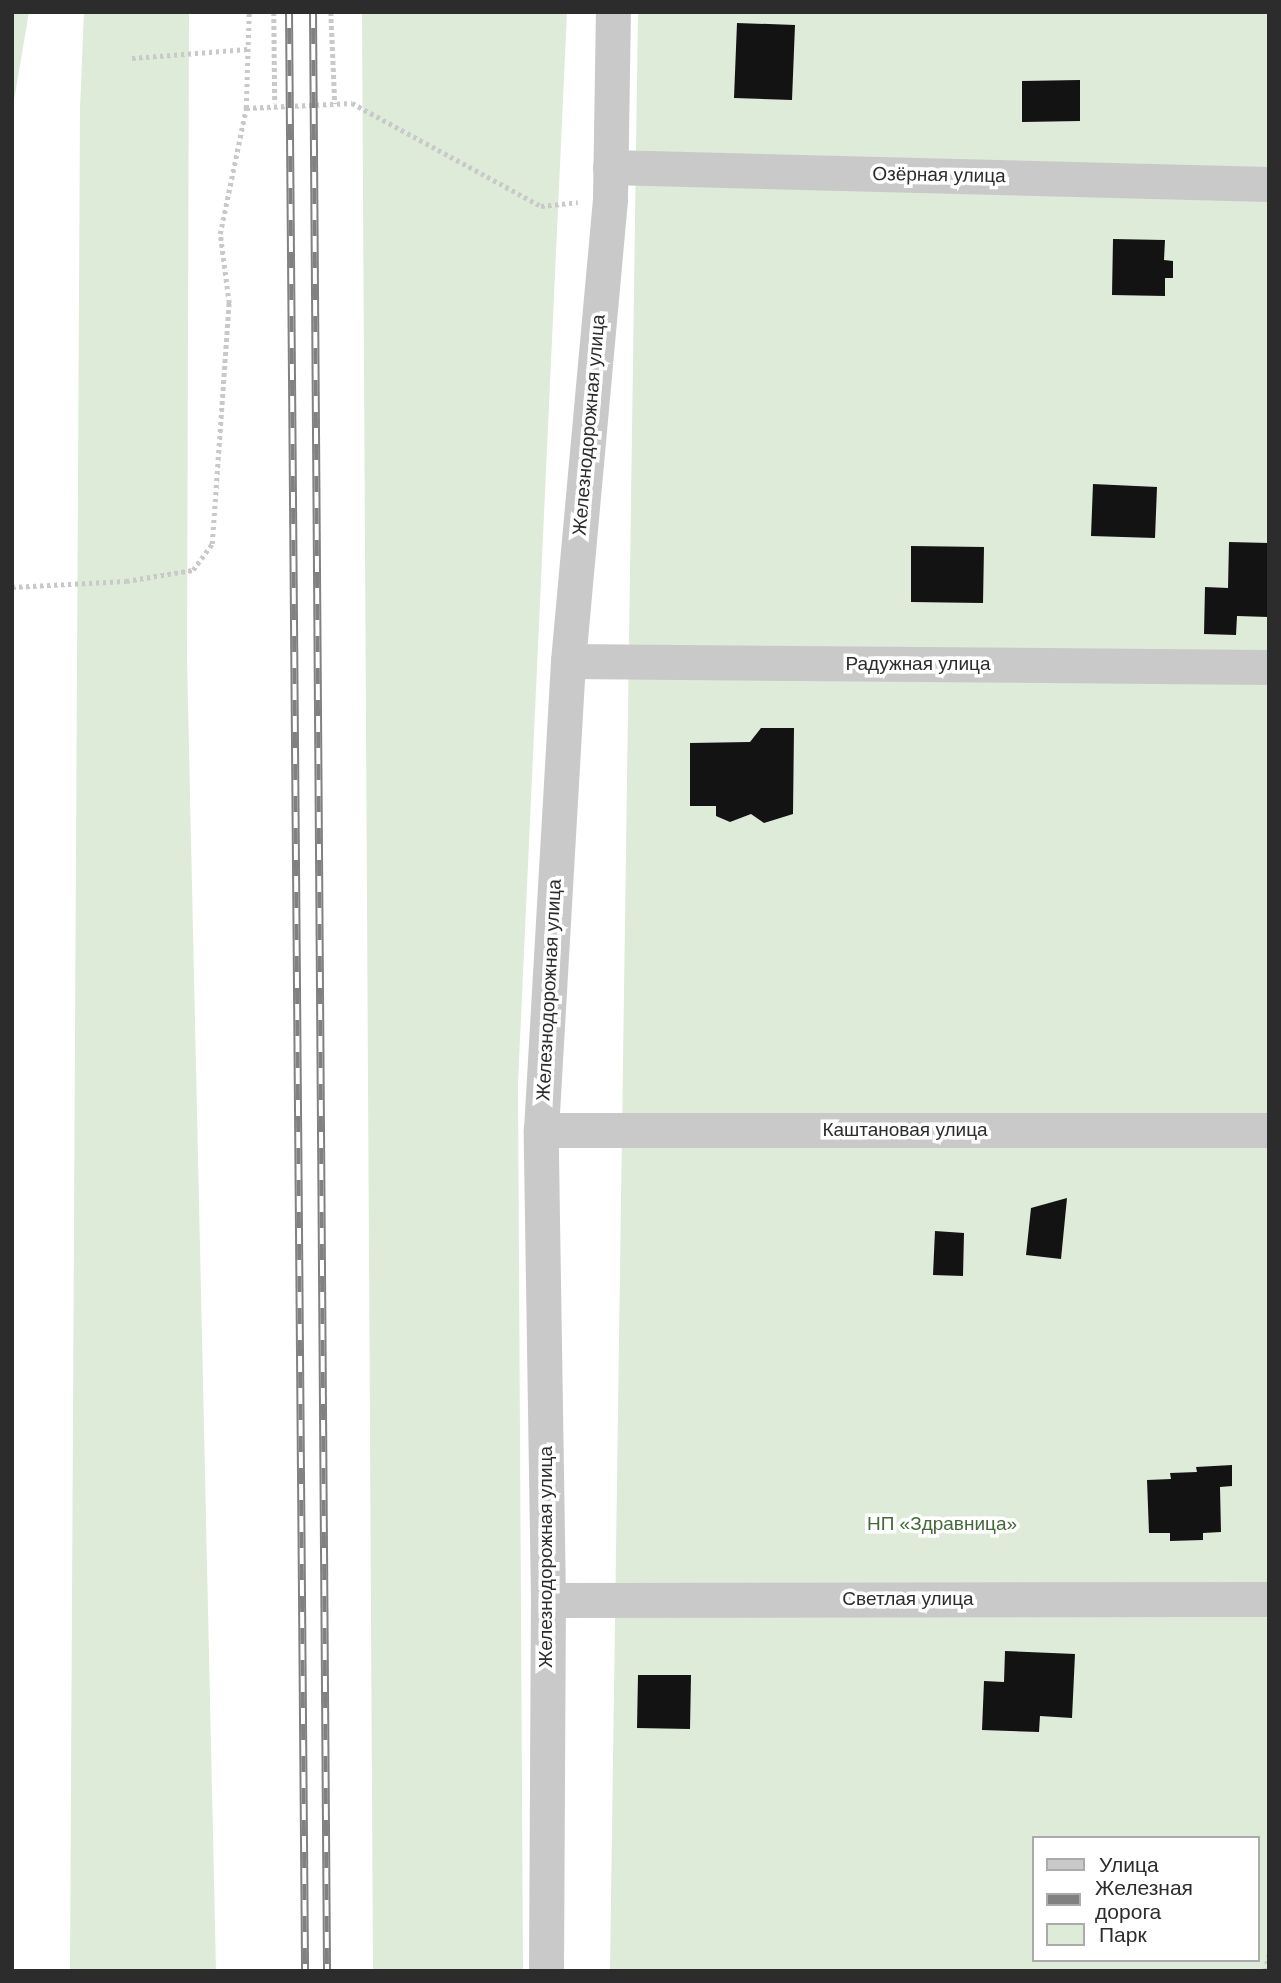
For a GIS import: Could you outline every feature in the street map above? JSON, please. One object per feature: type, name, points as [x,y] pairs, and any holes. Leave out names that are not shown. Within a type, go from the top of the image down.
[{"type":"street","name":"Железнодорожная улица","points":[[546,1971],[548,1600],[541,1130],[568,661],[610,182],[613,12]]},
{"type":"street","name":"Озёрная улица","points":[[610,182],[1269,184]]},
{"type":"street","name":"Радужная улица","points":[[568,661],[1269,667]]},
{"type":"street","name":"Каштановая улица","points":[[541,1130],[1269,1130]]},
{"type":"street","name":"Светлая улица","points":[[548,1600],[1269,1599]]},
{"type":"path","points":[[12,587],[126,581],[193,570],[212,544],[229,303],[220,234],[246,108],[249,12]]},
{"type":"path","points":[[274,12],[275,103]]},
{"type":"path","points":[[331,12],[335,104]]},
{"type":"path","points":[[132,58],[248,49]]},
{"type":"path","points":[[246,108],[275,103],[352,103],[541,206],[610,182]]},
{"type":"path","points":[[1265,1971],[1269,1954]]},
{"type":"green space","points":[[12,12],[29,12],[12,112]]},
{"type":"green space","points":[[84,12],[189,12],[187,659],[216,1971],[70,1971],[80,109]]},
{"type":"green space","points":[[362,12],[567,12],[518,1083],[523,1971],[373,1971]]},
{"type":"green space","name":"НП «Здравница»","points":[[638,12],[1269,12],[1269,1971],[610,1971]]},
{"type":"building","points":[[737,23],[795,25],[792,100],[734,98]]},
{"type":"building","points":[[1080,80],[1080,121],[1022,122],[1022,81]]},
{"type":"building","points":[[1113,239],[1165,240],[1164,260],[1173,261],[1173,278],[1165,278],[1165,296],[1112,295]]},
{"type":"building","points":[[1093,484],[1157,487],[1155,538],[1091,536]]},
{"type":"building","points":[[1229,542],[1269,543],[1268,617],[1237,616],[1236,635],[1204,634],[1205,587],[1228,588]]},
{"type":"building","points":[[911,546],[984,547],[983,603],[911,602]]},
{"type":"building","points":[[761,728],[794,728],[793,814],[764,823],[751,814],[730,822],[716,816],[716,806],[690,806],[690,743],[750,742]]},
{"type":"building","points":[[1067,1198],[1061,1259],[1026,1255],[1031,1208]]},
{"type":"building","points":[[935,1231],[964,1233],[963,1276],[933,1275]]},
{"type":"building","points":[[1232,1465],[1232,1486],[1220,1487],[1221,1532],[1203,1533],[1203,1540],[1170,1541],[1170,1533],[1149,1533],[1147,1480],[1171,1479],[1170,1473],[1197,1472],[1196,1467]]},
{"type":"building","points":[[1005,1651],[1075,1654],[1072,1718],[1040,1716],[1039,1732],[982,1730],[984,1681],[1004,1682]]},
{"type":"building","points":[[638,1675],[691,1675],[690,1729],[637,1728]]},
{"type":"railway","points":[[289,12],[305,1971]]},
{"type":"railway","points":[[313,12],[327,1971]]}]
